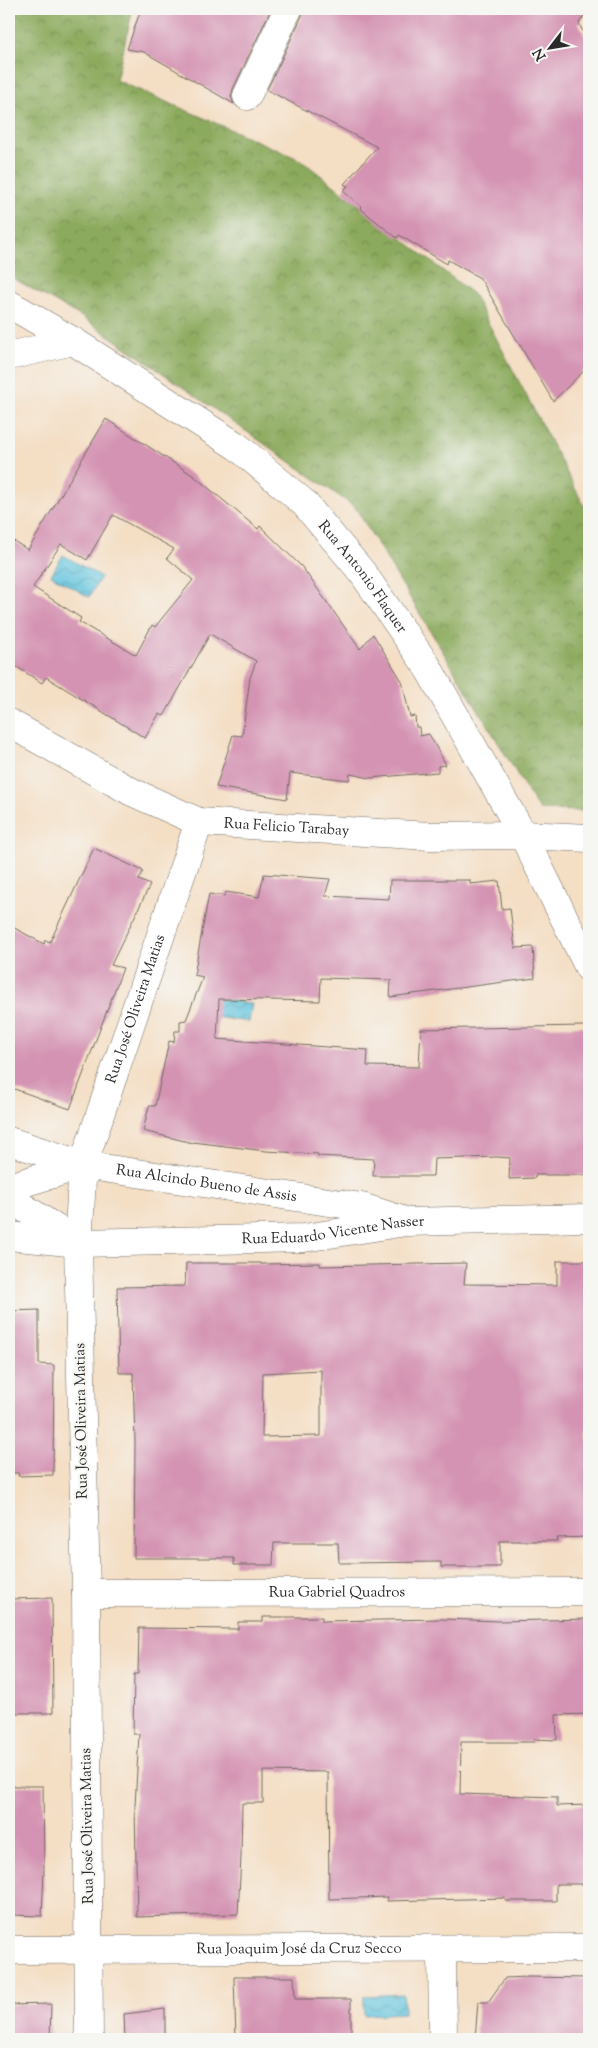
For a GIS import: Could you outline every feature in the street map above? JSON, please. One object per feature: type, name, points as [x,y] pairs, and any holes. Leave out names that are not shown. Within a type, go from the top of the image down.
[{"type":"street","points":[[247,96],[288,9]]},
{"type":"street","name":"Rua Antonio Flaquer","points":[[9,304],[72,341],[238,446],[304,503],[362,572],[427,666],[522,835],[589,968]]},
{"type":"street","points":[[9,356],[72,341]]},
{"type":"street","name":"Rua Felicio Tarabay","points":[[9,722],[132,792],[199,822],[430,836],[522,835],[589,838]]},
{"type":"street","name":"Rua José Oliveira Matias","points":[[89,2039],[86,1593],[78,1242],[82,1165],[199,822]]},
{"type":"street","name":"Rua Alcindo Bueno de Assis","points":[[9,1141],[82,1165],[362,1207],[406,1222]]},
{"type":"street","points":[[9,1187],[82,1165]]},
{"type":"street","points":[[9,1198],[78,1242]]},
{"type":"street","name":"Rua Eduardo Vicente Nasser","points":[[9,1236],[78,1242],[304,1238],[406,1222],[589,1218]]},
{"type":"street","name":"Rua Gabriel Quadros","points":[[86,1593],[589,1592]]},
{"type":"street","name":"Rua Joaquim José da Cruz Secco","points":[[9,1950],[589,1948]]},
{"type":"street","points":[[442,1949],[443,2039]]},
{"type":"green space","points":[[9,9],[133,9],[116,80],[301,160],[473,294],[589,515],[589,811],[539,810],[355,507],[82,317],[9,276]]},
{"type":"water","points":[[63,555],[101,577],[89,597],[51,575]]},
{"type":"water","points":[[218,999],[252,1004],[249,1022],[215,1017]]},
{"type":"water","points":[[403,1994],[404,2013],[364,2015],[364,1996]]},
{"type":"building","points":[[141,9],[271,9],[233,89],[231,97],[234,104],[144,52],[127,49]]},
{"type":"building","points":[[303,9],[589,9],[579,23],[589,46],[589,366],[553,401],[480,278],[448,260],[447,264],[399,235],[397,238],[361,209],[362,207],[343,191],[348,186],[344,184],[377,147],[267,90],[302,16]]},
{"type":"building","points":[[106,419],[194,476],[258,529],[260,526],[302,567],[360,649],[373,634],[402,681],[410,717],[415,716],[416,727],[419,727],[420,736],[429,734],[446,765],[438,766],[438,772],[370,778],[350,774],[349,780],[290,773],[287,799],[216,787],[233,735],[242,736],[250,678],[256,661],[210,634],[164,716],[159,714],[145,738],[46,677],[42,683],[9,662],[9,538],[28,550]],"holes":[[[113,515],[174,549],[167,558],[193,580],[155,627],[152,625],[136,655],[79,622],[81,618],[33,587],[61,544],[87,560]]]},
{"type":"building","points":[[94,848],[143,871],[139,880],[150,885],[111,965],[123,968],[70,1109],[9,1087],[9,925],[44,944],[45,940],[50,942]]},
{"type":"building","points":[[264,874],[330,879],[325,896],[389,899],[390,880],[470,880],[470,884],[499,881],[502,909],[510,908],[515,948],[533,947],[535,978],[390,997],[391,980],[321,978],[320,1001],[219,999],[217,1039],[368,1050],[367,1066],[419,1067],[421,1029],[584,1026],[589,1036],[589,1175],[535,1175],[535,1178],[509,1179],[510,1158],[497,1157],[434,1159],[433,1176],[373,1176],[374,1159],[318,1156],[318,1154],[266,1151],[193,1143],[143,1131],[149,1106],[155,1106],[169,1041],[174,1042],[175,1031],[180,1031],[180,1021],[186,1020],[203,977],[194,975],[209,894],[224,896],[226,892],[259,897]]},
{"type":"building","points":[[557,1261],[589,1261],[587,1439],[589,1439],[589,1537],[556,1538],[557,1541],[500,1541],[500,1567],[441,1567],[441,1562],[339,1563],[338,1543],[274,1543],[273,1565],[234,1565],[234,1558],[134,1558],[135,1442],[133,1373],[119,1373],[117,1287],[185,1286],[186,1263],[320,1263],[320,1266],[466,1263],[464,1284],[557,1285]],"holes":[[[321,1370],[321,1436],[262,1437],[263,1373]]]},
{"type":"building","points":[[39,1310],[39,1364],[54,1365],[53,1475],[18,1476],[19,1473],[9,1473],[9,1311]]},
{"type":"building","points":[[52,1598],[53,1713],[9,1713],[9,1599]]},
{"type":"building","points":[[263,1617],[322,1617],[322,1621],[589,1619],[589,1714],[556,1715],[557,1740],[534,1739],[535,1742],[461,1742],[460,1794],[557,1797],[557,1806],[589,1805],[589,1884],[556,1884],[556,1901],[505,1901],[505,1898],[387,1901],[387,1897],[329,1899],[328,1772],[263,1771],[263,1803],[242,1803],[238,1914],[137,1917],[135,1806],[139,1734],[133,1734],[134,1674],[138,1674],[139,1628],[238,1629],[238,1622],[263,1622]]},
{"type":"building","points":[[9,1786],[43,1786],[44,1872],[42,1916],[9,1915]]},
{"type":"building","points":[[234,1977],[294,1977],[295,1999],[351,1999],[351,2039],[236,2039]]},
{"type":"building","points":[[505,1978],[586,1978],[588,2039],[475,2039],[478,2002],[488,2002]]},
{"type":"building","points":[[51,2004],[50,2039],[9,2039],[9,2005]]},
{"type":"building","points":[[165,2009],[165,2039],[125,2039],[124,2014]]}]
